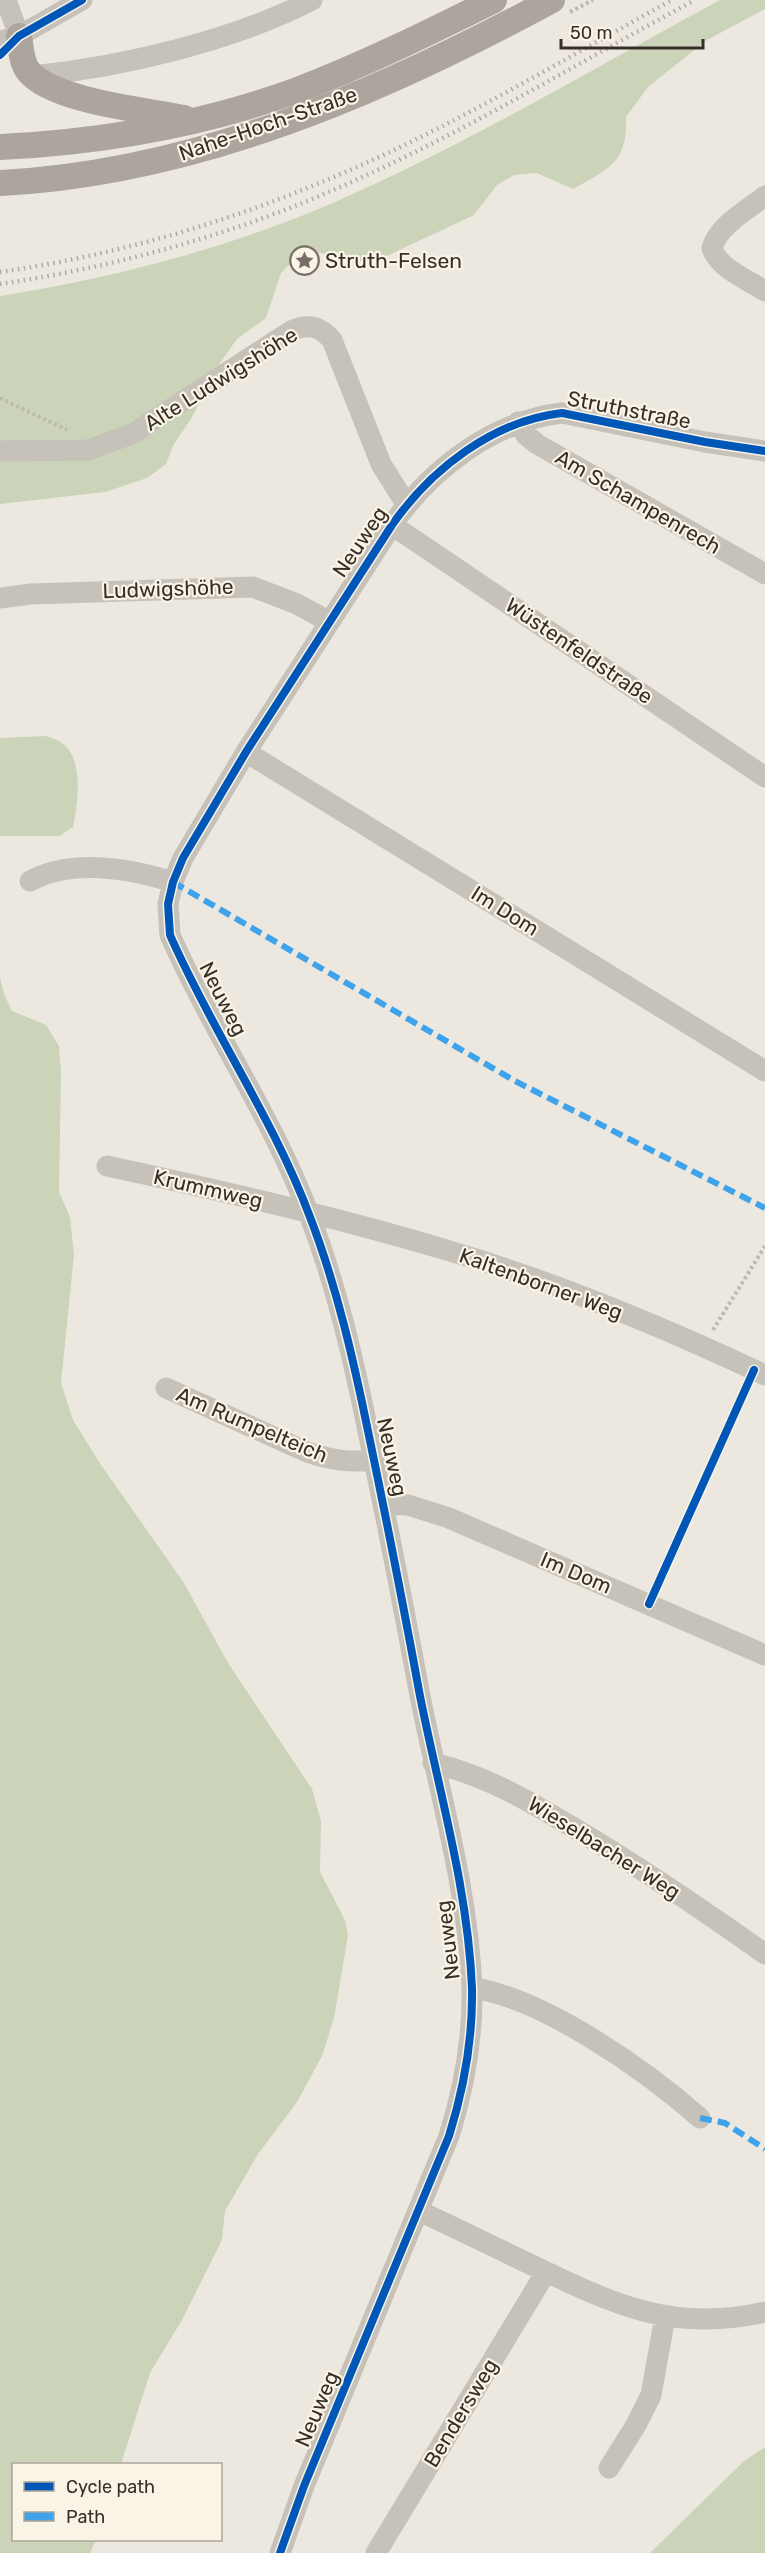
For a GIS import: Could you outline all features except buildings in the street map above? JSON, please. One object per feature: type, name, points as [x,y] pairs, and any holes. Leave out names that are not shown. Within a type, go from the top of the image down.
[{"type":"main road","name":"Nahe-Hoch-Straße","points":[[0,147],[69,142],[196,120],[249,106],[320,81],[390,51],[494,0]]},
{"type":"main road","name":"Nahe-Hoch-Straße","points":[[0,183],[71,176],[163,159],[261,130],[320,110],[372,88],[552,0]]},
{"type":"main road","points":[[9,38],[25,67],[33,76],[51,87],[73,95],[196,120]]},
{"type":"street","points":[[0,55],[9,38],[6,0]]},
{"type":"street","points":[[9,38],[82,0]]},
{"type":"street","points":[[33,76],[138,60],[225,35],[312,0]]},
{"type":"street","points":[[765,196],[721,231],[714,239],[711,248],[713,253],[731,270],[765,291]]},
{"type":"street","name":"Alte Ludwigshöhe","points":[[0,452],[69,452],[88,450],[110,443],[149,424],[291,331],[312,326],[324,331],[332,340],[381,464],[406,504]]},
{"type":"street","name":"Struthstraße","points":[[460,456],[491,435],[518,422],[562,413],[705,442],[765,451]]},
{"type":"street","name":"Am Schampenrech","points":[[518,422],[526,435],[537,444],[765,574]]},
{"type":"street","name":"Neuweg","points":[[280,2553],[304,2486],[449,2136],[461,2097],[468,2058],[472,1988],[461,1892],[433,1763],[374,1460],[342,1316],[325,1257],[309,1213],[274,1136],[170,935],[167,920],[173,882],[183,858],[328,621],[406,504],[460,456]]},
{"type":"street","name":"Wüstenfeldstraße","points":[[392,525],[765,777]]},
{"type":"street","name":"Ludwigshöhe","points":[[0,598],[31,594],[253,587],[297,603],[328,621]]},
{"type":"street","name":"Im Dom","points":[[246,752],[765,1071]]},
{"type":"street","points":[[30,881],[48,872],[69,868],[123,870],[173,882]]},
{"type":"street","name":"Krummweg","points":[[107,1166],[309,1213]]},
{"type":"street","name":"Kaltenborner Weg","points":[[309,1213],[443,1249],[503,1268],[703,1347],[765,1375]]},
{"type":"street","name":"Am Rumpelteich","points":[[166,1388],[322,1457],[344,1462],[374,1460]]},
{"type":"street","name":"Im Dom","points":[[383,1504],[408,1505],[449,1518],[765,1655]]},
{"type":"street","name":"Wieselbacher Weg","points":[[433,1763],[464,1771],[519,1796],[626,1858],[765,1954]]},
{"type":"street","points":[[472,1988],[491,1990],[550,2016],[647,2075],[700,2118]]},
{"type":"street","points":[[419,2211],[610,2302],[637,2311],[665,2317],[717,2319],[765,2312]]},
{"type":"street","name":"Bendersweg","points":[[376,2553],[546,2272]]},
{"type":"street","points":[[609,2468],[636,2425],[651,2395],[665,2317]]},
{"type":"path","points":[[0,398],[70,432]]},
{"type":"path","points":[[703,1347],[765,1246]]},
{"type":"green space","points":[[720,0],[765,0],[765,9],[707,40],[648,87],[626,117],[626,132],[620,154],[607,169],[597,176],[573,189],[537,173],[514,175],[497,185],[474,215],[376,261],[352,262],[317,252],[299,255],[281,273],[266,318],[237,339],[220,363],[191,419],[174,444],[166,464],[147,478],[105,492],[0,504],[0,296],[86,280],[170,260],[295,219],[482,131]]},
{"type":"green space","points":[[46,736],[63,744],[70,751],[74,760],[78,795],[73,827],[59,836],[0,836],[0,738]]},
{"type":"green space","points":[[0,977],[4,994],[12,1011],[46,1025],[59,1046],[61,1071],[59,1192],[70,1217],[74,1255],[61,1383],[73,1420],[101,1465],[184,1583],[228,1663],[312,1789],[321,1821],[320,1872],[345,1920],[348,1935],[334,2018],[322,2056],[297,2102],[258,2154],[225,2211],[222,2240],[182,2320],[150,2373],[121,2463],[12,2463],[12,2541],[96,2541],[90,2553],[0,2553]]},
{"type":"green space","points":[[765,2447],[765,2553],[650,2553],[744,2461]]},
{"type":"railway","points":[[0,272],[124,248],[204,225],[283,198],[367,162],[456,119],[672,0]]},
{"type":"railway","points":[[0,284],[126,259],[209,236],[291,208],[424,148],[695,0]]},
{"type":"marked path","points":[[173,882],[515,1081],[765,1208]]},
{"type":"marked path","points":[[700,2118],[725,2123],[765,2149]]},
{"type":"cycle path","points":[[0,55],[19,36],[82,0]]},
{"type":"cycle path","points":[[280,2553],[304,2486],[449,2136],[466,2063],[471,2026],[472,1988],[465,1914],[452,1841],[420,1696],[363,1408],[337,1298],[320,1243],[295,1180],[261,1110],[204,1006],[170,935],[168,904],[173,882],[183,858],[246,752],[392,525],[425,485],[466,451],[512,426],[562,413],[705,442],[765,451]]},
{"type":"cycle path","points":[[649,1604],[754,1370]]},
{"type":"place","name":"Struth-Felsen","points":[[304,261]]}]
